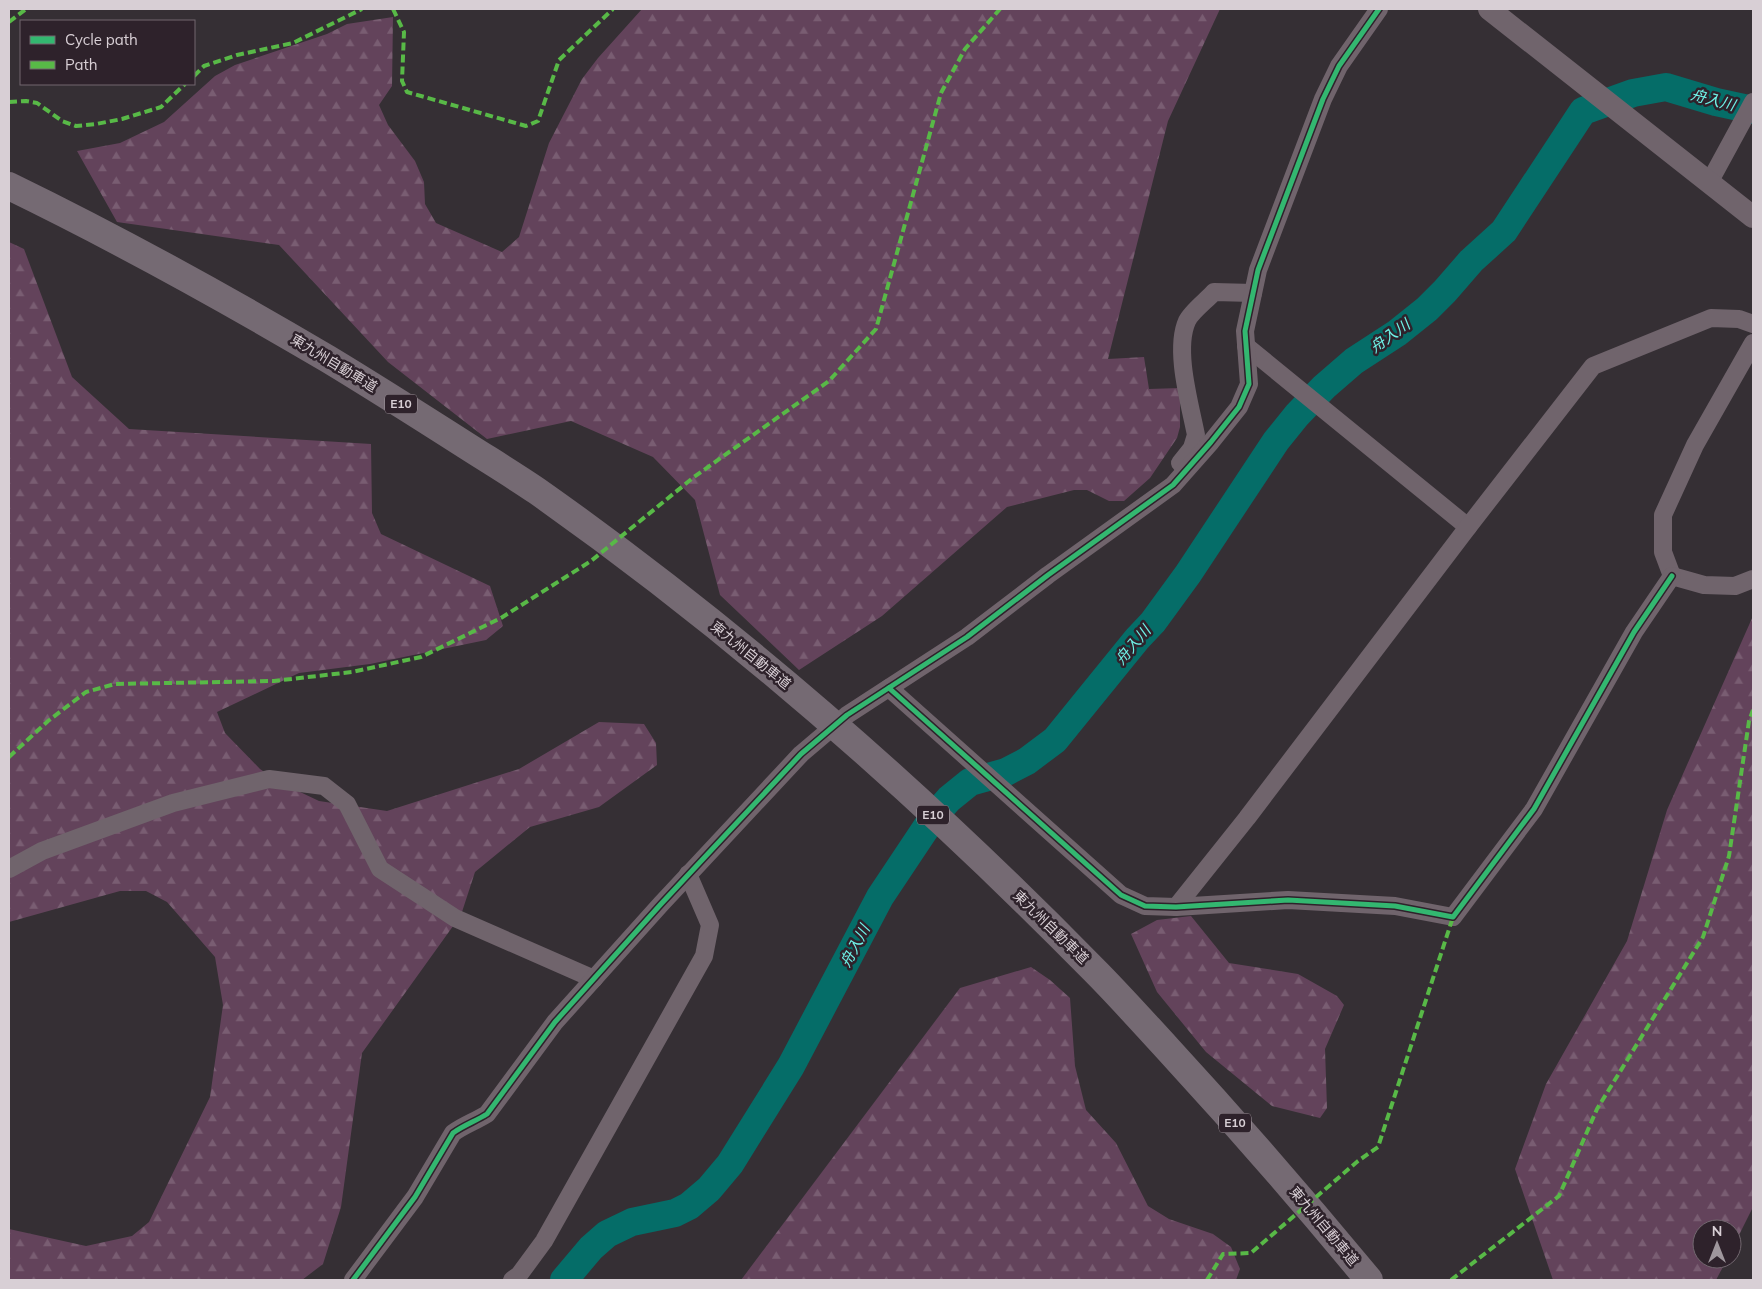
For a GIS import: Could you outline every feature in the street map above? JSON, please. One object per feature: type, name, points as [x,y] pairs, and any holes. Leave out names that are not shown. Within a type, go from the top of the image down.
[{"type":"highway","name":"東九州自動車道","points":[[9,186],[83,222],[234,304],[383,392],[534,489],[652,575],[765,666],[879,765],[980,858],[1095,971],[1210,1095],[1308,1206],[1369,1280]]},
{"type":"street","points":[[353,1280],[415,1197],[453,1133],[461,1126],[480,1119],[487,1114],[555,1022],[688,874],[801,754],[847,715],[966,637],[1173,485],[1212,442],[1239,406],[1248,384],[1245,330],[1258,270],[1323,99],[1339,66],[1379,9]]},
{"type":"street","points":[[1489,9],[1710,181],[1753,217]]},
{"type":"street","points":[[1710,181],[1753,102]]},
{"type":"street","points":[[1173,485],[1171,477],[1192,448],[1196,435],[1182,355],[1183,337],[1188,320],[1214,292],[1253,293]]},
{"type":"street","points":[[1176,907],[1247,818],[1593,366],[1711,318],[1739,320],[1753,324]]},
{"type":"street","points":[[1672,576],[1663,552],[1663,515],[1695,445],[1753,343]]},
{"type":"street","points":[[1246,346],[1468,527]]},
{"type":"street","points":[[889,688],[1121,895],[1145,906],[1176,907],[1288,900],[1395,906],[1453,917],[1534,809],[1634,632],[1672,576]]},
{"type":"street","points":[[1672,576],[1704,585],[1727,586],[1735,586],[1753,579]]},
{"type":"street","points":[[9,870],[42,851],[173,803],[269,779],[324,786],[347,804],[380,869],[455,918],[594,979]]},
{"type":"street","points":[[512,1280],[520,1275],[544,1241],[704,956],[710,925],[688,874]]},
{"type":"green space","points":[[642,9],[1220,9],[1168,121],[1108,359],[1144,357],[1149,389],[1180,388],[1180,427],[1177,438],[1150,478],[1124,501],[1109,501],[1087,490],[1074,490],[1007,507],[882,616],[799,670],[720,595],[695,500],[653,457],[571,421],[487,439],[388,362],[279,245],[117,222],[77,151],[120,143],[164,122],[215,76],[235,65],[327,34],[347,24],[393,17],[392,86],[379,105],[388,125],[415,161],[424,182],[425,204],[436,223],[502,252],[519,237],[549,143],[582,79],[598,58]]},
{"type":"green space","points":[[9,242],[24,249],[72,377],[129,429],[371,444],[372,513],[381,534],[490,586],[503,626],[486,640],[370,664],[299,673],[217,712],[225,733],[260,769],[279,782],[319,801],[387,811],[519,769],[599,722],[644,724],[656,743],[657,765],[599,807],[530,827],[475,872],[461,915],[362,1053],[341,1207],[323,1264],[302,1280],[9,1280],[9,1229],[86,1246],[132,1236],[149,1222],[210,1097],[223,1005],[215,957],[167,902],[146,891],[120,891],[9,922]]},
{"type":"green space","points":[[1753,616],[1753,1207],[1742,1229],[1742,1219],[1692,1219],[1692,1269],[1722,1269],[1716,1280],[1553,1280],[1515,1169],[1546,1084],[1627,941],[1667,810]]},
{"type":"green space","points":[[1191,916],[1229,963],[1298,974],[1337,996],[1344,1005],[1325,1049],[1327,1108],[1320,1118],[1272,1106],[1206,1052],[1157,992],[1131,934],[1157,920]]},
{"type":"green space","points":[[1031,967],[1050,980],[1070,998],[1075,1066],[1086,1110],[1116,1143],[1148,1206],[1169,1219],[1213,1234],[1231,1247],[1240,1269],[1236,1280],[741,1280],[960,988]]},
{"type":"waterway","name":"舟入川","points":[[564,1280],[591,1248],[607,1234],[632,1222],[675,1213],[689,1206],[709,1189],[730,1164],[791,1066],[880,897],[934,816],[949,799],[970,782],[1006,772],[1027,761],[1055,740],[1153,622],[1188,574],[1276,441],[1297,415],[1324,387],[1354,361],[1397,333],[1427,309],[1471,261],[1504,231],[1583,111],[1633,93],[1666,87],[1716,102],[1753,110]]},
{"type":"marked path","points":[[9,22],[26,9]]},
{"type":"marked path","points":[[195,75],[204,66],[237,55],[293,43],[362,9]]},
{"type":"marked path","points":[[393,9],[404,32],[402,81],[407,92],[526,126],[538,121],[559,60],[613,9]]},
{"type":"marked path","points":[[9,757],[48,721],[86,692],[115,684],[274,681],[352,672],[421,657],[501,618],[591,561],[694,477],[829,381],[876,329],[941,93],[965,49],[1000,9]]},
{"type":"marked path","points":[[9,102],[26,101],[37,103],[62,121],[76,126],[122,119],[161,107],[184,85]]},
{"type":"marked path","points":[[1451,1280],[1559,1196],[1597,1109],[1703,937],[1729,856],[1749,721],[1753,710]]},
{"type":"marked path","points":[[1207,1280],[1223,1254],[1251,1253],[1358,1161],[1378,1147],[1453,917]]},
{"type":"cycle path","points":[[353,1280],[415,1197],[453,1133],[487,1114],[555,1022],[661,904],[801,754],[847,715],[967,637],[1048,575],[1173,485],[1211,442],[1239,407],[1249,384],[1245,331],[1258,270],[1323,99],[1339,66],[1379,9]]},
{"type":"cycle path","points":[[889,688],[1121,895],[1145,906],[1176,907],[1288,900],[1395,906],[1453,917],[1534,809],[1634,632],[1672,576]]}]
